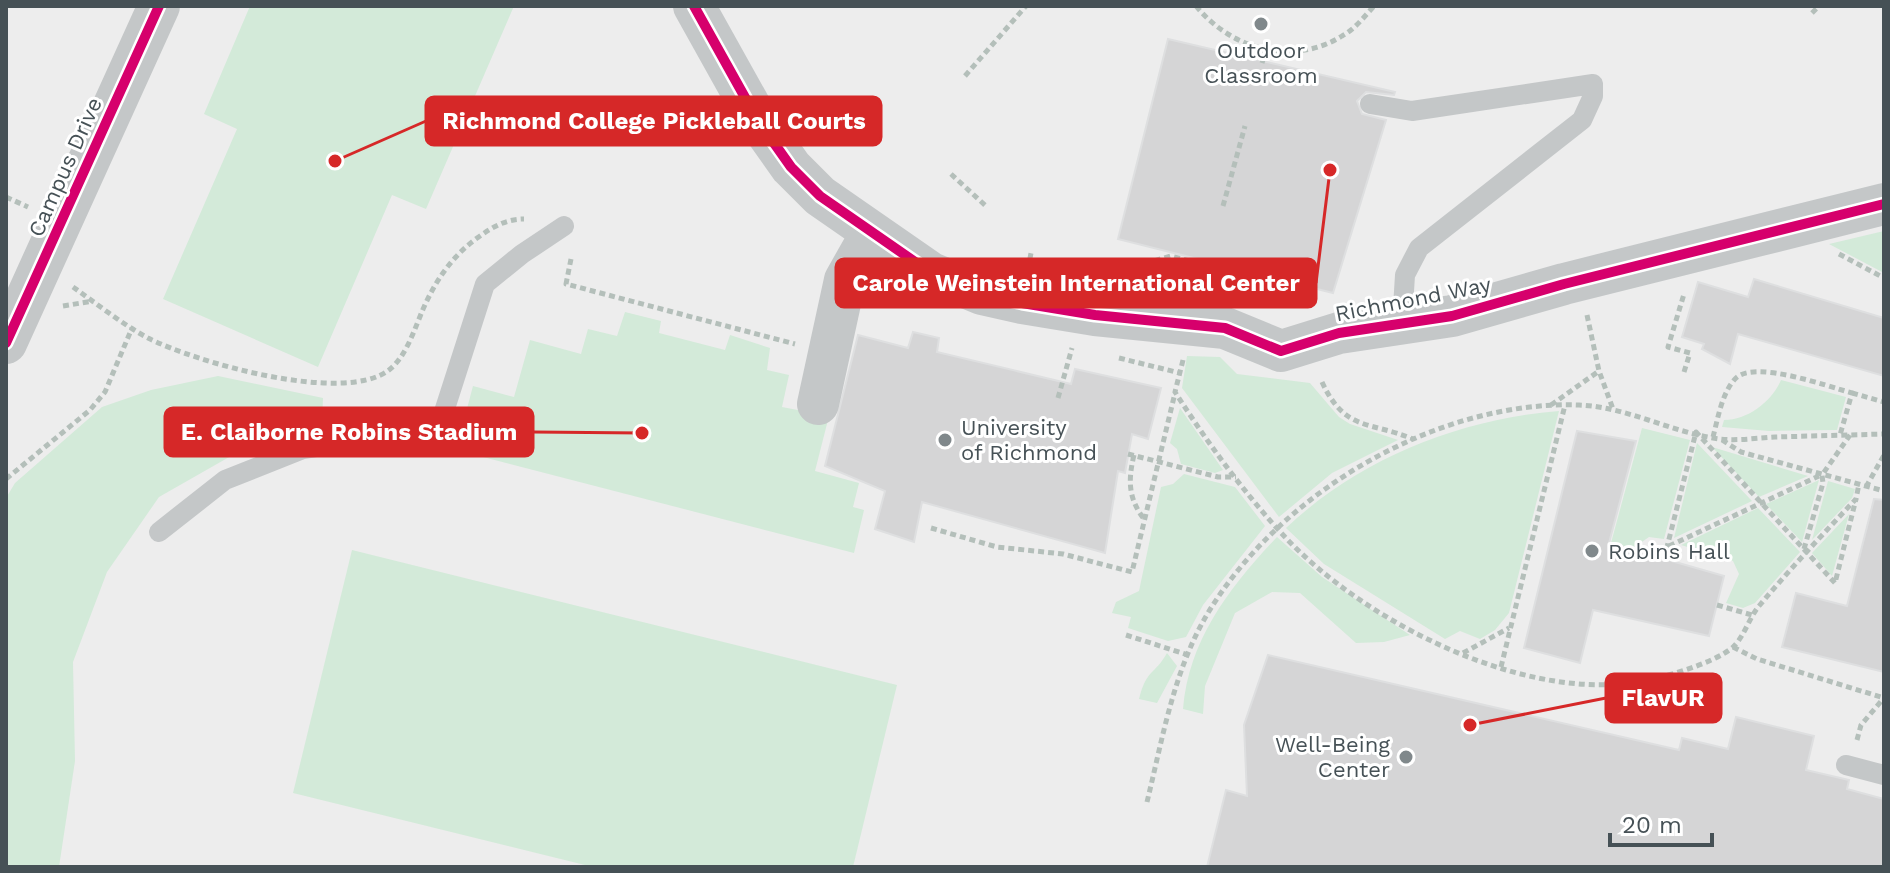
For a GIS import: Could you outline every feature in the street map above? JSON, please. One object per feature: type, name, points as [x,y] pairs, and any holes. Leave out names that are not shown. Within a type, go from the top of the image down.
[{"type":"street","name":"Campus Drive","points":[[6,343],[159,6]]},
{"type":"street","name":"Richmond Way","points":[[694,6],[757,119],[791,167],[820,196],[931,273],[982,294],[1095,315],[1225,328],[1281,351],[1339,333],[1452,316],[1564,284],[1884,204]]},
{"type":"street","points":[[818,404],[845,280],[871,234]]},
{"type":"lane","points":[[1370,104],[1412,111],[1593,84],[1593,96],[1582,120],[1419,248],[1405,275],[1402,324]]},
{"type":"lane","points":[[159,532],[225,480],[290,454],[397,434],[441,421],[485,284],[564,226]]},
{"type":"lane","points":[[1846,765],[1884,775]]},
{"type":"path","points":[[965,76],[1026,6]]},
{"type":"path","points":[[1196,6],[1224,35],[1266,50],[1297,51],[1332,42],[1354,27],[1374,6]]},
{"type":"path","points":[[1812,13],[1819,6]]},
{"type":"path","points":[[1262,63],[1266,50]]},
{"type":"path","points":[[1223,206],[1245,126]]},
{"type":"path","points":[[951,174],[987,207]]},
{"type":"path","points":[[69,284],[132,328],[172,348],[263,376],[339,383],[367,379],[389,370],[397,361],[436,283],[466,246],[502,223],[531,221]]},
{"type":"path","points":[[1829,249],[1884,278]]},
{"type":"path","points":[[1126,269],[1171,256],[1208,263],[1249,277],[1267,296],[1273,309]]},
{"type":"path","points":[[571,259],[566,284],[806,346]]},
{"type":"path","points":[[1198,302],[1208,263]]},
{"type":"path","points":[[1684,372],[1690,353],[1668,347],[1687,284]]},
{"type":"path","points":[[1585,306],[1599,371],[1614,410]]},
{"type":"path","points":[[6,479],[90,410],[105,392],[132,328]]},
{"type":"path","points":[[1058,398],[1072,347]]},
{"type":"path","points":[[931,528],[997,547],[1063,554],[1132,572],[1182,362]]},
{"type":"path","points":[[1716,438],[1727,391],[1737,378],[1758,369],[1884,402]]},
{"type":"path","points":[[1550,405],[1599,371]]},
{"type":"path","points":[[1322,382],[1334,405],[1354,422],[1414,439]]},
{"type":"path","points":[[1175,392],[1278,528],[1310,561],[1351,592],[1424,636],[1463,653],[1501,667],[1569,685],[1614,685],[1679,672],[1733,647],[1752,615],[1805,551],[1856,499]]},
{"type":"path","points":[[1840,435],[1852,393]]},
{"type":"path","points":[[1147,802],[1188,655],[1226,586],[1278,528],[1324,488],[1414,439],[1509,411],[1550,405],[1614,410],[1716,438],[1741,452],[1884,491]]},
{"type":"path","points":[[1501,667],[1565,405]]},
{"type":"path","points":[[1696,432],[1758,503],[1835,583],[1856,499],[1884,455]]},
{"type":"path","points":[[1664,559],[1696,432]]},
{"type":"path","points":[[1716,438],[1884,434]]},
{"type":"path","points":[[1668,546],[1822,475],[1851,435]]},
{"type":"path","points":[[1145,519],[1129,488],[1131,455],[1218,477],[1237,477]]},
{"type":"path","points":[[1805,551],[1823,483],[1822,475]]},
{"type":"path","points":[[1717,605],[1752,615]]},
{"type":"path","points":[[1463,653],[1510,627]]},
{"type":"path","points":[[1126,635],[1188,655]]},
{"type":"path","points":[[1733,647],[1757,659],[1884,698],[1861,725],[1855,745],[1864,747]]},
{"type":"green space","points":[[250,6],[514,6],[426,209],[392,195],[318,367],[163,299],[237,129],[204,114]]},
{"type":"green space","points":[[1884,231],[1884,273],[1829,244]]},
{"type":"green space","points":[[625,312],[661,321],[659,333],[725,350],[730,335],[770,348],[767,370],[789,375],[782,407],[829,416],[815,471],[859,483],[853,507],[864,510],[854,553],[456,450],[473,386],[514,397],[530,340],[581,354],[588,329],[617,336]]},
{"type":"green space","points":[[1187,356],[1220,357],[1237,374],[1310,383],[1339,417],[1350,424],[1398,440],[1332,473],[1279,517],[1182,388]]},
{"type":"green space","points":[[218,376],[323,398],[322,421],[266,436],[159,497],[107,572],[73,662],[75,761],[59,867],[6,867],[6,498],[15,483],[102,407],[151,390]]},
{"type":"green space","points":[[1781,380],[1846,397],[1837,430],[1769,431],[1722,427],[1724,420],[1742,417],[1758,408],[1772,395]]},
{"type":"green space","points":[[1180,408],[1223,470],[1215,473],[1181,464],[1177,449],[1170,443]]},
{"type":"green space","points":[[1559,411],[1509,613],[1495,630],[1480,639],[1460,631],[1445,639],[1324,564],[1286,528],[1345,482],[1412,447],[1484,423]]},
{"type":"green space","points":[[1642,428],[1690,440],[1664,539],[1649,537],[1633,548],[1611,543]]},
{"type":"green space","points":[[1697,443],[1752,501],[1674,538]]},
{"type":"green space","points":[[1712,447],[1808,476],[1759,497]]},
{"type":"green space","points":[[1184,474],[1235,487],[1265,526],[1203,605],[1186,637],[1168,641],[1128,628],[1131,617],[1112,613],[1116,602],[1139,591],[1161,487],[1173,484]]},
{"type":"green space","points":[[1819,480],[1802,542],[1766,504]]},
{"type":"green space","points":[[1828,481],[1855,489],[1852,498],[1812,540]]},
{"type":"green space","points":[[1758,508],[1800,552],[1755,603],[1743,608],[1726,603],[1739,574],[1733,561],[1681,545]]},
{"type":"green space","points":[[1849,514],[1832,576],[1812,553]]},
{"type":"green space","points":[[1277,537],[1322,577],[1410,635],[1384,642],[1356,643],[1300,593],[1272,592],[1235,613],[1205,686],[1203,714],[1183,709],[1187,684],[1203,637],[1228,595]]},
{"type":"green space","points":[[352,550],[897,685],[853,867],[593,867],[293,793]]},
{"type":"green space","points":[[1167,653],[1177,666],[1157,703],[1139,699],[1148,677]]},
{"type":"building","points":[[1168,39],[1395,92],[1394,95],[1366,92],[1357,101],[1362,114],[1386,120],[1333,293],[1118,239]]},
{"type":"building","points":[[1754,279],[1884,318],[1884,376],[1738,334],[1730,364],[1702,349],[1704,344],[1682,337],[1698,282],[1748,297]]},
{"type":"building","points":[[913,332],[939,338],[937,352],[1071,384],[1075,369],[1161,388],[1148,439],[1132,434],[1125,473],[1118,471],[1105,553],[922,502],[914,542],[875,529],[885,491],[825,466],[858,335],[908,348]]},
{"type":"building","name":"Robins Hall","points":[[1577,431],[1636,441],[1609,543],[1724,576],[1709,636],[1593,610],[1580,663],[1524,648]]},
{"type":"building","points":[[1874,499],[1884,500],[1884,672],[1782,647],[1796,593],[1847,606]]},
{"type":"building","points":[[1268,655],[1679,750],[1682,738],[1728,749],[1736,717],[1814,736],[1806,770],[1849,780],[1847,789],[1884,799],[1884,867],[1207,867],[1226,790],[1247,796],[1244,725]]},
{"type":"cycle path","points":[[6,343],[159,6]]},
{"type":"cycle path","points":[[694,6],[757,119],[791,167],[820,196],[931,273],[982,294],[1022,303],[1095,315],[1225,328],[1281,351],[1339,333],[1452,316],[1564,284],[1884,204]]},
{"type":"place","name":"Outdoor Classroom","points":[[1261,24]]},
{"type":"place","name":"Richmond College Pickleball Courts","points":[[335,161]]},
{"type":"place","name":"Carole Weinstein International Center","points":[[1330,170]]},
{"type":"place","name":"E. Claiborne Robins Stadium","points":[[642,433]]},
{"type":"place","name":"University of Richmond","points":[[945,440]]},
{"type":"place","name":"Robins Hall","points":[[1592,551]]},
{"type":"place","name":"FlavUR","points":[[1470,725]]},
{"type":"place","name":"Well-Being Center","points":[[1406,757]]}]
